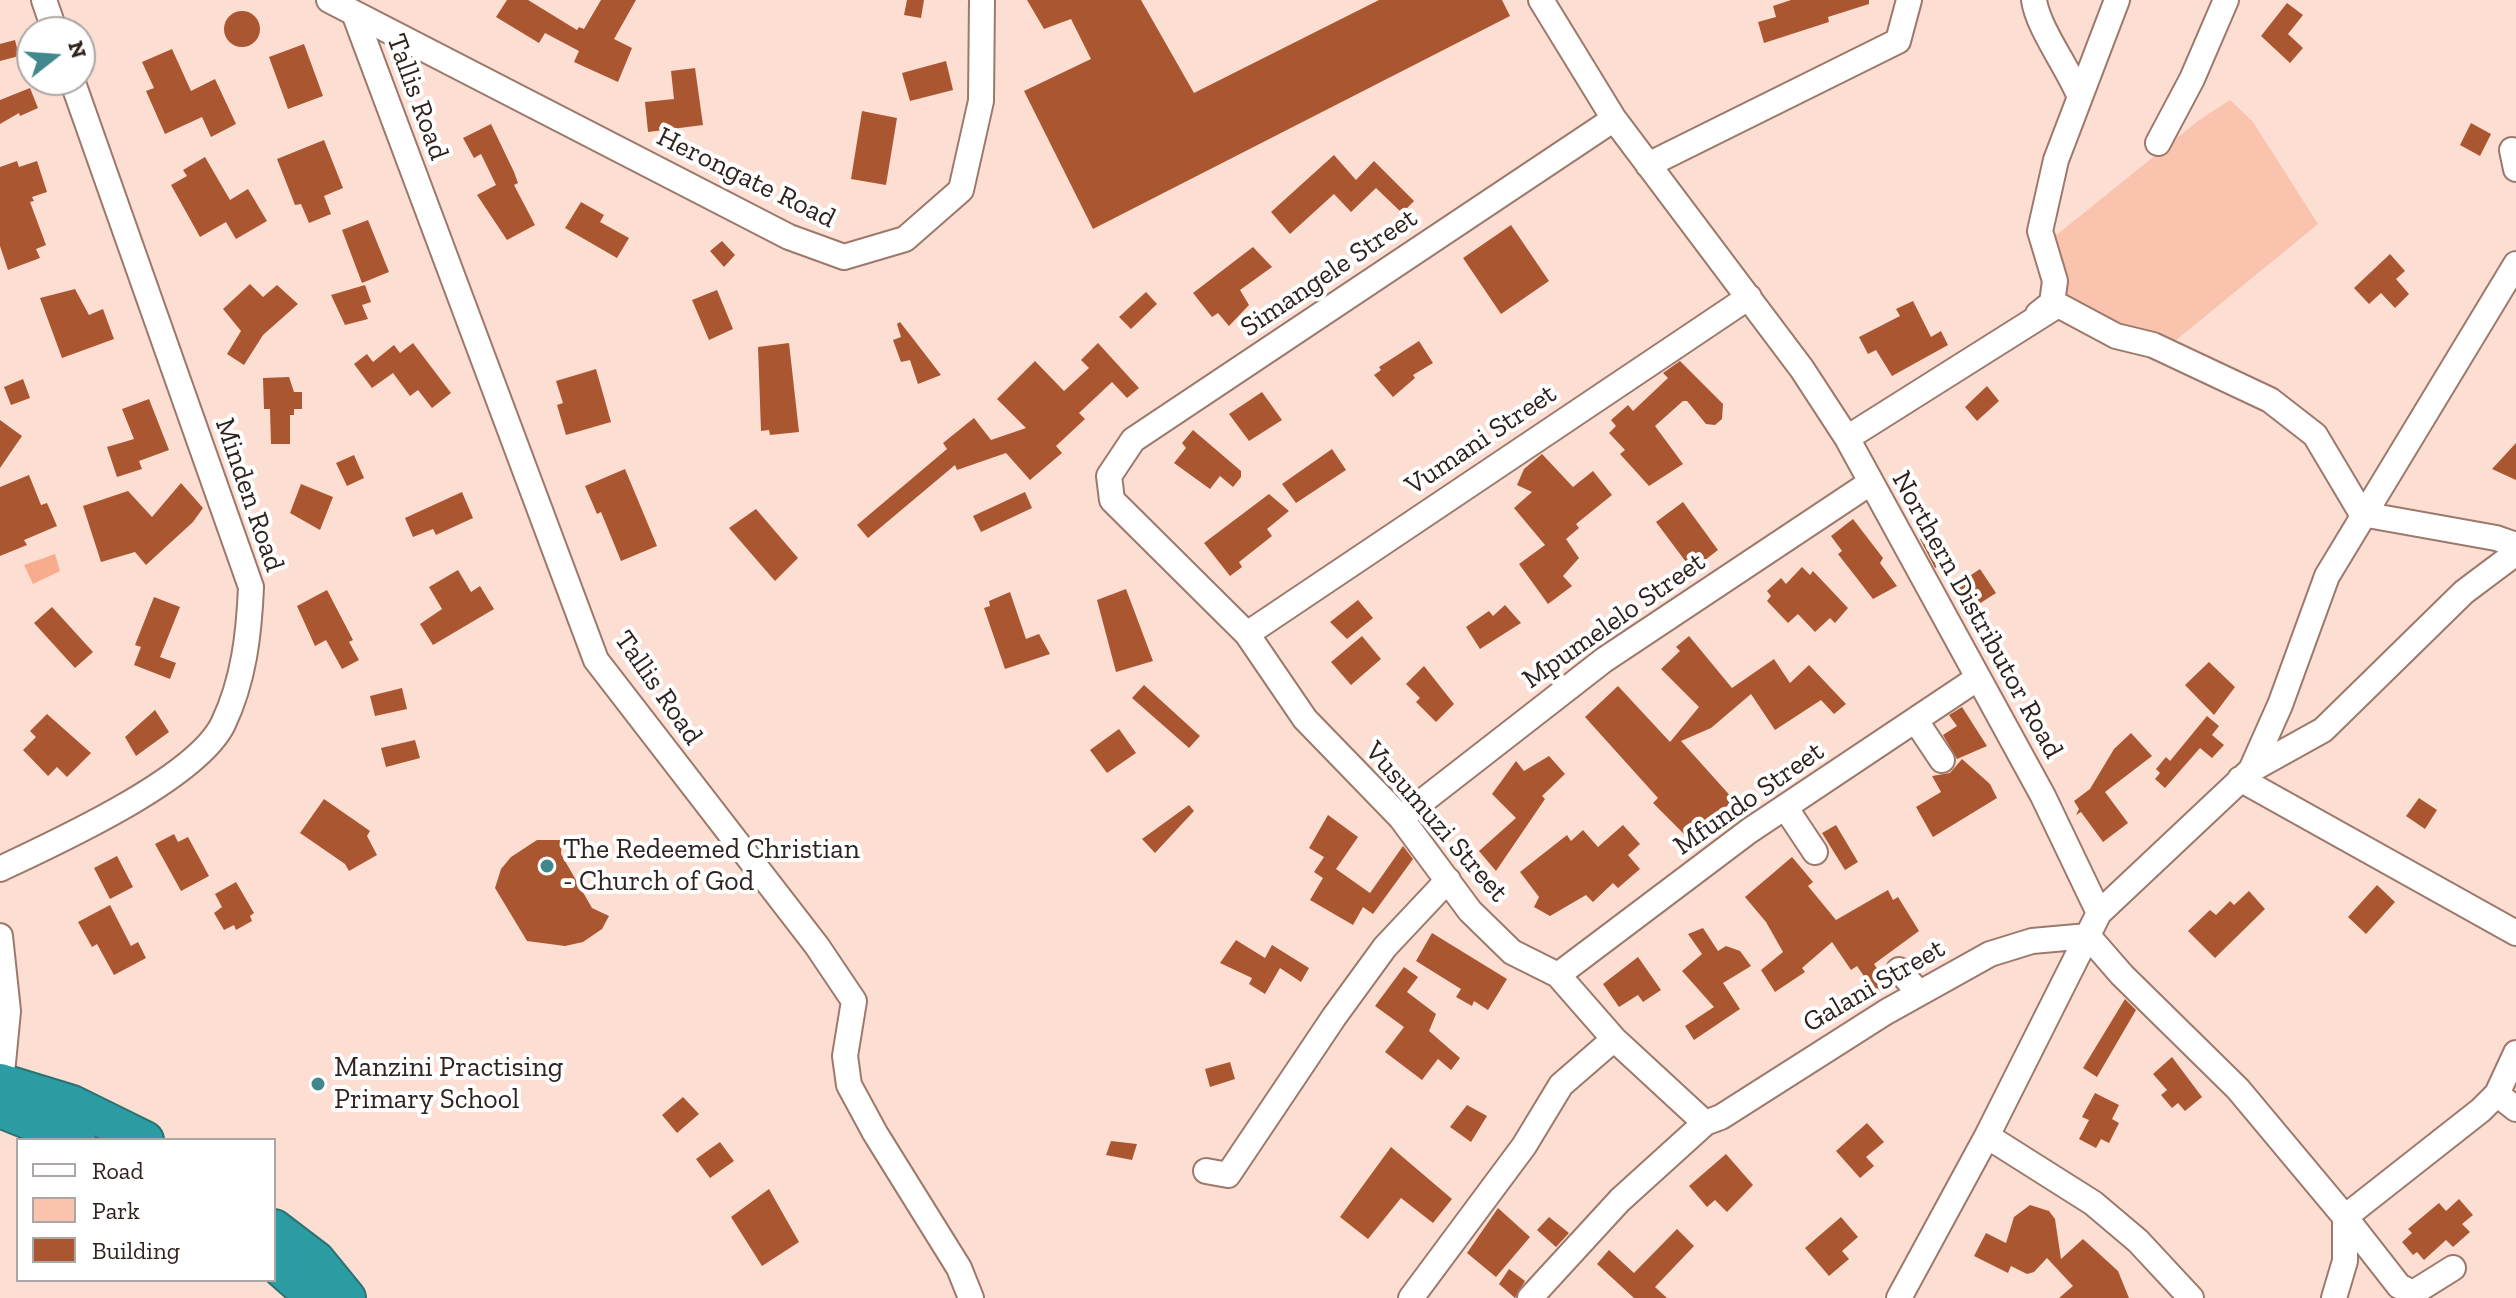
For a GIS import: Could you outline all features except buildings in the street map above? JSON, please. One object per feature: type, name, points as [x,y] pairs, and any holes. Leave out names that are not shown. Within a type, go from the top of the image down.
[{"type":"highway","points":[[0,1092],[74,1138]]},
{"type":"highway","points":[[0,1092],[72,1104],[141,1138]]},
{"type":"highway","points":[[276,1230],[316,1260],[347,1298]]},
{"type":"highway","points":[[276,1264],[315,1298]]},
{"type":"street","name":"Herongate Road","points":[[329,0],[789,237],[844,257],[905,239],[961,190],[981,101],[982,0]]},
{"type":"street","name":"Northern Distributor Road","points":[[1541,0],[1614,119],[1802,369],[1847,438],[2043,796],[2099,913]]},
{"type":"street","points":[[1648,165],[1898,41],[1909,0]]},
{"type":"street","points":[[2034,0],[2037,18],[2069,70],[2079,95]]},
{"type":"street","points":[[2027,324],[2052,303],[2055,281],[2040,231],[2056,160],[2117,0]]},
{"type":"street","points":[[2158,143],[2192,79],[2222,3]]},
{"type":"street","name":"Tallis Road","points":[[354,13],[596,660],[817,946],[854,1001],[846,1031],[849,1085],[875,1133],[959,1268],[971,1298]]},
{"type":"street","name":"Minden Road","points":[[0,869],[86,829],[181,770],[222,726],[248,647],[251,587],[78,96]]},
{"type":"street","name":"Simangele Street","points":[[1112,500],[1109,476],[1133,440],[1614,119]]},
{"type":"street","points":[[2246,774],[2280,705],[2327,576],[2516,264]]},
{"type":"street","name":"Vumani Street","points":[[1247,634],[1749,297]]},
{"type":"street","points":[[1847,438],[2058,305],[2116,336],[2153,345],[2270,400],[2315,435],[2362,514],[2496,538],[2516,545]]},
{"type":"street","name":"Mpumelelo Street","points":[[1401,818],[1604,660],[1870,483]]},
{"type":"street","name":"Vusumuzi Street","points":[[1112,500],[1247,634],[1305,719],[1401,818],[1470,911],[1512,952],[1558,975],[1614,1039],[1705,1123]]},
{"type":"street","points":[[1899,1298],[1987,1136],[2099,913],[2246,774],[2323,730],[2464,592],[2516,553]]},
{"type":"street","name":"Mfundo Street","points":[[1558,975],[1785,807],[1978,678]]},
{"type":"street","points":[[1916,721],[1942,760]]},
{"type":"street","points":[[2246,774],[2516,933]]},
{"type":"street","points":[[1785,807],[1815,852]]},
{"type":"street","points":[[1206,1171],[1228,1175],[1385,947],[1448,880]]},
{"type":"street","points":[[0,936],[8,1011],[0,1092]]},
{"type":"street","points":[[2088,936],[2122,975],[2238,1089],[2399,1286],[2413,1293],[2453,1268]]},
{"type":"street","name":"Galani Street","points":[[1530,1298],[1620,1200],[1705,1123],[1721,1117],[1919,993],[1990,954],[2032,941],[2088,936]]},
{"type":"street","points":[[1899,970],[1919,993]]},
{"type":"street","points":[[1411,1298],[1524,1146],[1561,1085],[1614,1039]]},
{"type":"street","points":[[2345,1217],[2507,1101],[2516,1053]]},
{"type":"street","points":[[1987,1136],[2093,1203],[2138,1241],[2191,1298]]},
{"type":"street","points":[[2334,1298],[2345,1261],[2345,1217]]},
{"type":"green space","points":[[2230,100],[2253,122],[2318,224],[2170,345],[2070,305],[2049,241],[2198,121]]},
{"type":"shaded area","points":[[55,554],[60,571],[33,584],[24,565]]},
{"type":"place","name":"The Redeemed Christian - Church of God","points":[[547,866]]},
{"type":"place","name":"Manzini Practising Primary School","points":[[318,1084]]}]
